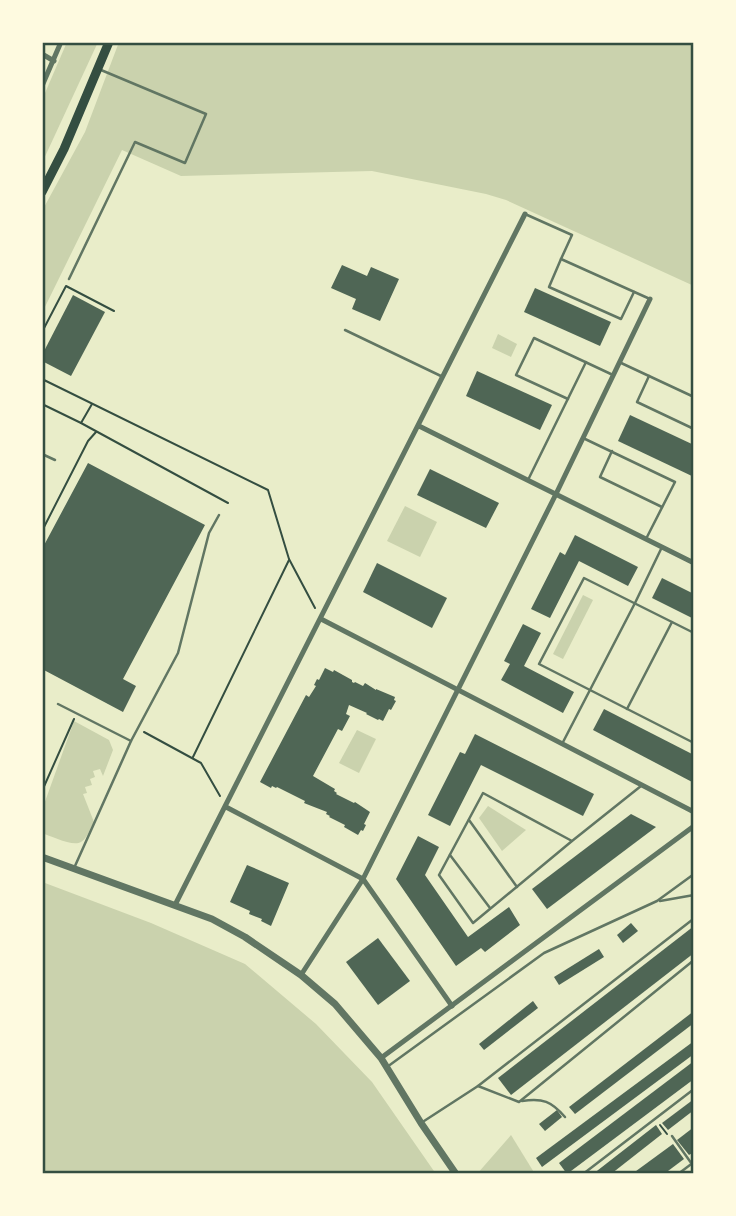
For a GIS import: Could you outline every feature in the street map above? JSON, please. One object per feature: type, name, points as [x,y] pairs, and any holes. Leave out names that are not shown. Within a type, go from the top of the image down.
[{"type":"main road","points":[[42,192],[64,149],[109,42]]},
{"type":"street","points":[[42,86],[61,42]]},
{"type":"street","points":[[42,54],[54,61]]},
{"type":"street","points":[[175,905],[525,214]]},
{"type":"street","points":[[301,975],[363,879],[650,299]]},
{"type":"street","points":[[419,426],[694,563]]},
{"type":"street","points":[[321,618],[694,812]]},
{"type":"street","points":[[226,807],[363,879],[452,1006]]},
{"type":"street","points":[[381,1058],[694,826]]},
{"type":"street","points":[[42,857],[212,919],[245,937],[301,975],[335,1004],[381,1058],[456,1174]]},
{"type":"lane","points":[[69,279],[135,142],[185,163],[206,114],[98,69]]},
{"type":"lane","points":[[525,214],[572,235],[549,287],[621,318],[634,292]]},
{"type":"lane","points":[[561,259],[650,299]]},
{"type":"lane","points":[[345,330],[443,377]]},
{"type":"lane","points":[[568,399],[516,375],[534,338],[613,375]]},
{"type":"lane","points":[[528,480],[586,362]]},
{"type":"lane","points":[[619,362],[694,397]]},
{"type":"lane","points":[[649,376],[637,402],[694,429]]},
{"type":"lane","points":[[583,438],[675,482],[646,539]]},
{"type":"lane","points":[[612,452],[600,477],[662,508]]},
{"type":"lane","points":[[42,454],[55,460]]},
{"type":"lane","points":[[74,869],[131,741],[178,653],[209,533],[219,515]]},
{"type":"lane","points":[[562,745],[662,547]]},
{"type":"lane","points":[[694,633],[584,578],[539,664],[694,743]]},
{"type":"lane","points":[[627,709],[672,622]]},
{"type":"lane","points":[[58,704],[131,741]]},
{"type":"lane","points":[[572,841],[483,793],[439,875],[473,923],[641,786]]},
{"type":"lane","points":[[468,820],[517,887]]},
{"type":"lane","points":[[450,855],[491,909]]},
{"type":"lane","points":[[387,1067],[544,953],[657,901],[694,874]]},
{"type":"lane","points":[[657,901],[694,895]]},
{"type":"lane","points":[[421,1123],[478,1086],[692,920]]},
{"type":"lane","points":[[519,1102],[694,960]]},
{"type":"lane","points":[[478,1086],[519,1102],[537,1098],[555,1105],[565,1117]]},
{"type":"lane","points":[[583,1174],[694,1089]]},
{"type":"lane","points":[[672,1136],[693,1164],[678,1174]]},
{"type":"path","points":[[42,332],[66,286],[114,311]]},
{"type":"path","points":[[42,379],[268,490],[289,559],[321,618]]},
{"type":"path","points":[[81,423],[93,403]]},
{"type":"path","points":[[42,404],[229,503]]},
{"type":"path","points":[[42,531],[88,441],[97,432]]},
{"type":"path","points":[[192,757],[289,559]]},
{"type":"path","points":[[42,791],[76,714]]},
{"type":"path","points":[[137,729],[201,763],[226,807]]},
{"type":"path","points":[[655,1119],[666,1133],[672,1136]]},
{"type":"green space","points":[[67,42],[98,42],[42,163],[42,100]]},
{"type":"green space","points":[[119,42],[694,42],[694,286],[506,200],[486,194],[372,171],[181,176],[122,150],[42,313],[42,211],[85,132]]},
{"type":"green space","points":[[498,334],[517,344],[511,357],[492,348]]},
{"type":"green space","points":[[405,506],[437,522],[420,557],[387,541]]},
{"type":"green space","points":[[583,595],[593,600],[563,659],[553,654]]},
{"type":"green space","points":[[74,721],[109,740],[113,750],[103,776],[100,769],[93,771],[95,777],[90,779],[92,785],[85,787],[87,793],[83,794],[94,822],[85,838],[77,843],[42,833],[42,810]]},
{"type":"green space","points":[[357,730],[376,739],[359,773],[339,763]]},
{"type":"green space","points":[[488,806],[526,830],[502,851],[479,818]]},
{"type":"green space","points":[[42,878],[45,883],[151,923],[245,964],[316,1024],[372,1082],[436,1174],[42,1174]]},
{"type":"green space","points":[[511,1135],[535,1174],[477,1174]]},
{"type":"building","points":[[342,265],[367,276],[371,267],[399,279],[380,321],[352,309],[356,299],[331,288]]},
{"type":"building","points":[[535,288],[611,322],[600,346],[524,312]]},
{"type":"building","points":[[73,295],[105,312],[71,376],[42,361],[42,355]]},
{"type":"building","points":[[477,371],[552,405],[540,430],[466,396]]},
{"type":"building","points":[[630,415],[694,445],[694,477],[618,441]]},
{"type":"building","points":[[88,463],[205,525],[123,679],[136,686],[123,712],[42,669],[42,549]]},
{"type":"building","points":[[430,469],[499,503],[486,528],[417,495]]},
{"type":"building","points":[[575,535],[638,567],[628,586],[579,561],[550,618],[531,609],[560,552],[565,555]]},
{"type":"building","points":[[377,563],[447,598],[432,628],[363,592]]},
{"type":"building","points":[[662,578],[694,594],[694,619],[652,598]]},
{"type":"building","points":[[523,624],[541,633],[524,666],[574,692],[563,713],[501,680],[510,664],[504,661]]},
{"type":"building","points":[[325,668],[333,672],[334,670],[354,683],[363,686],[365,683],[395,697],[396,701],[383,721],[349,705],[346,714],[350,716],[342,731],[338,729],[313,776],[335,789],[336,794],[370,812],[363,831],[358,835],[329,817],[327,812],[304,803],[305,801],[277,787],[271,788],[260,782],[306,695],[309,697]]},
{"type":"building","points":[[604,709],[694,755],[694,783],[593,730]]},
{"type":"building","points":[[475,734],[594,794],[583,816],[481,765],[450,826],[428,815],[460,752],[465,754]]},
{"type":"building","points":[[631,814],[656,827],[547,909],[532,889]]},
{"type":"building","points":[[418,836],[439,847],[425,875],[468,937],[509,907],[520,925],[485,952],[481,948],[456,966],[396,879]]},
{"type":"building","points":[[247,865],[289,883],[271,926],[249,914],[250,911],[230,902]]},
{"type":"building","points":[[631,923],[638,931],[623,943],[617,935]]},
{"type":"building","points":[[694,926],[694,953],[511,1095],[498,1078]]},
{"type":"building","points":[[378,938],[410,981],[378,1005],[346,962]]},
{"type":"building","points":[[599,949],[604,957],[559,985],[554,977]]},
{"type":"building","points":[[533,1001],[538,1008],[484,1050],[479,1044]]},
{"type":"building","points":[[694,1011],[694,1023],[575,1114],[569,1107]]},
{"type":"building","points":[[694,1041],[694,1054],[542,1167],[536,1158]]},
{"type":"building","points":[[694,1061],[694,1079],[567,1174],[559,1163]]},
{"type":"building","points":[[694,1099],[694,1110],[668,1130],[662,1123]]},
{"type":"building","points":[[557,1110],[562,1117],[545,1131],[539,1124]]},
{"type":"building","points":[[656,1125],[662,1134],[611,1174],[593,1174]]},
{"type":"building","points":[[694,1127],[694,1152],[689,1155],[677,1140]]},
{"type":"building","points":[[673,1144],[684,1159],[664,1174],[632,1174]]}]
